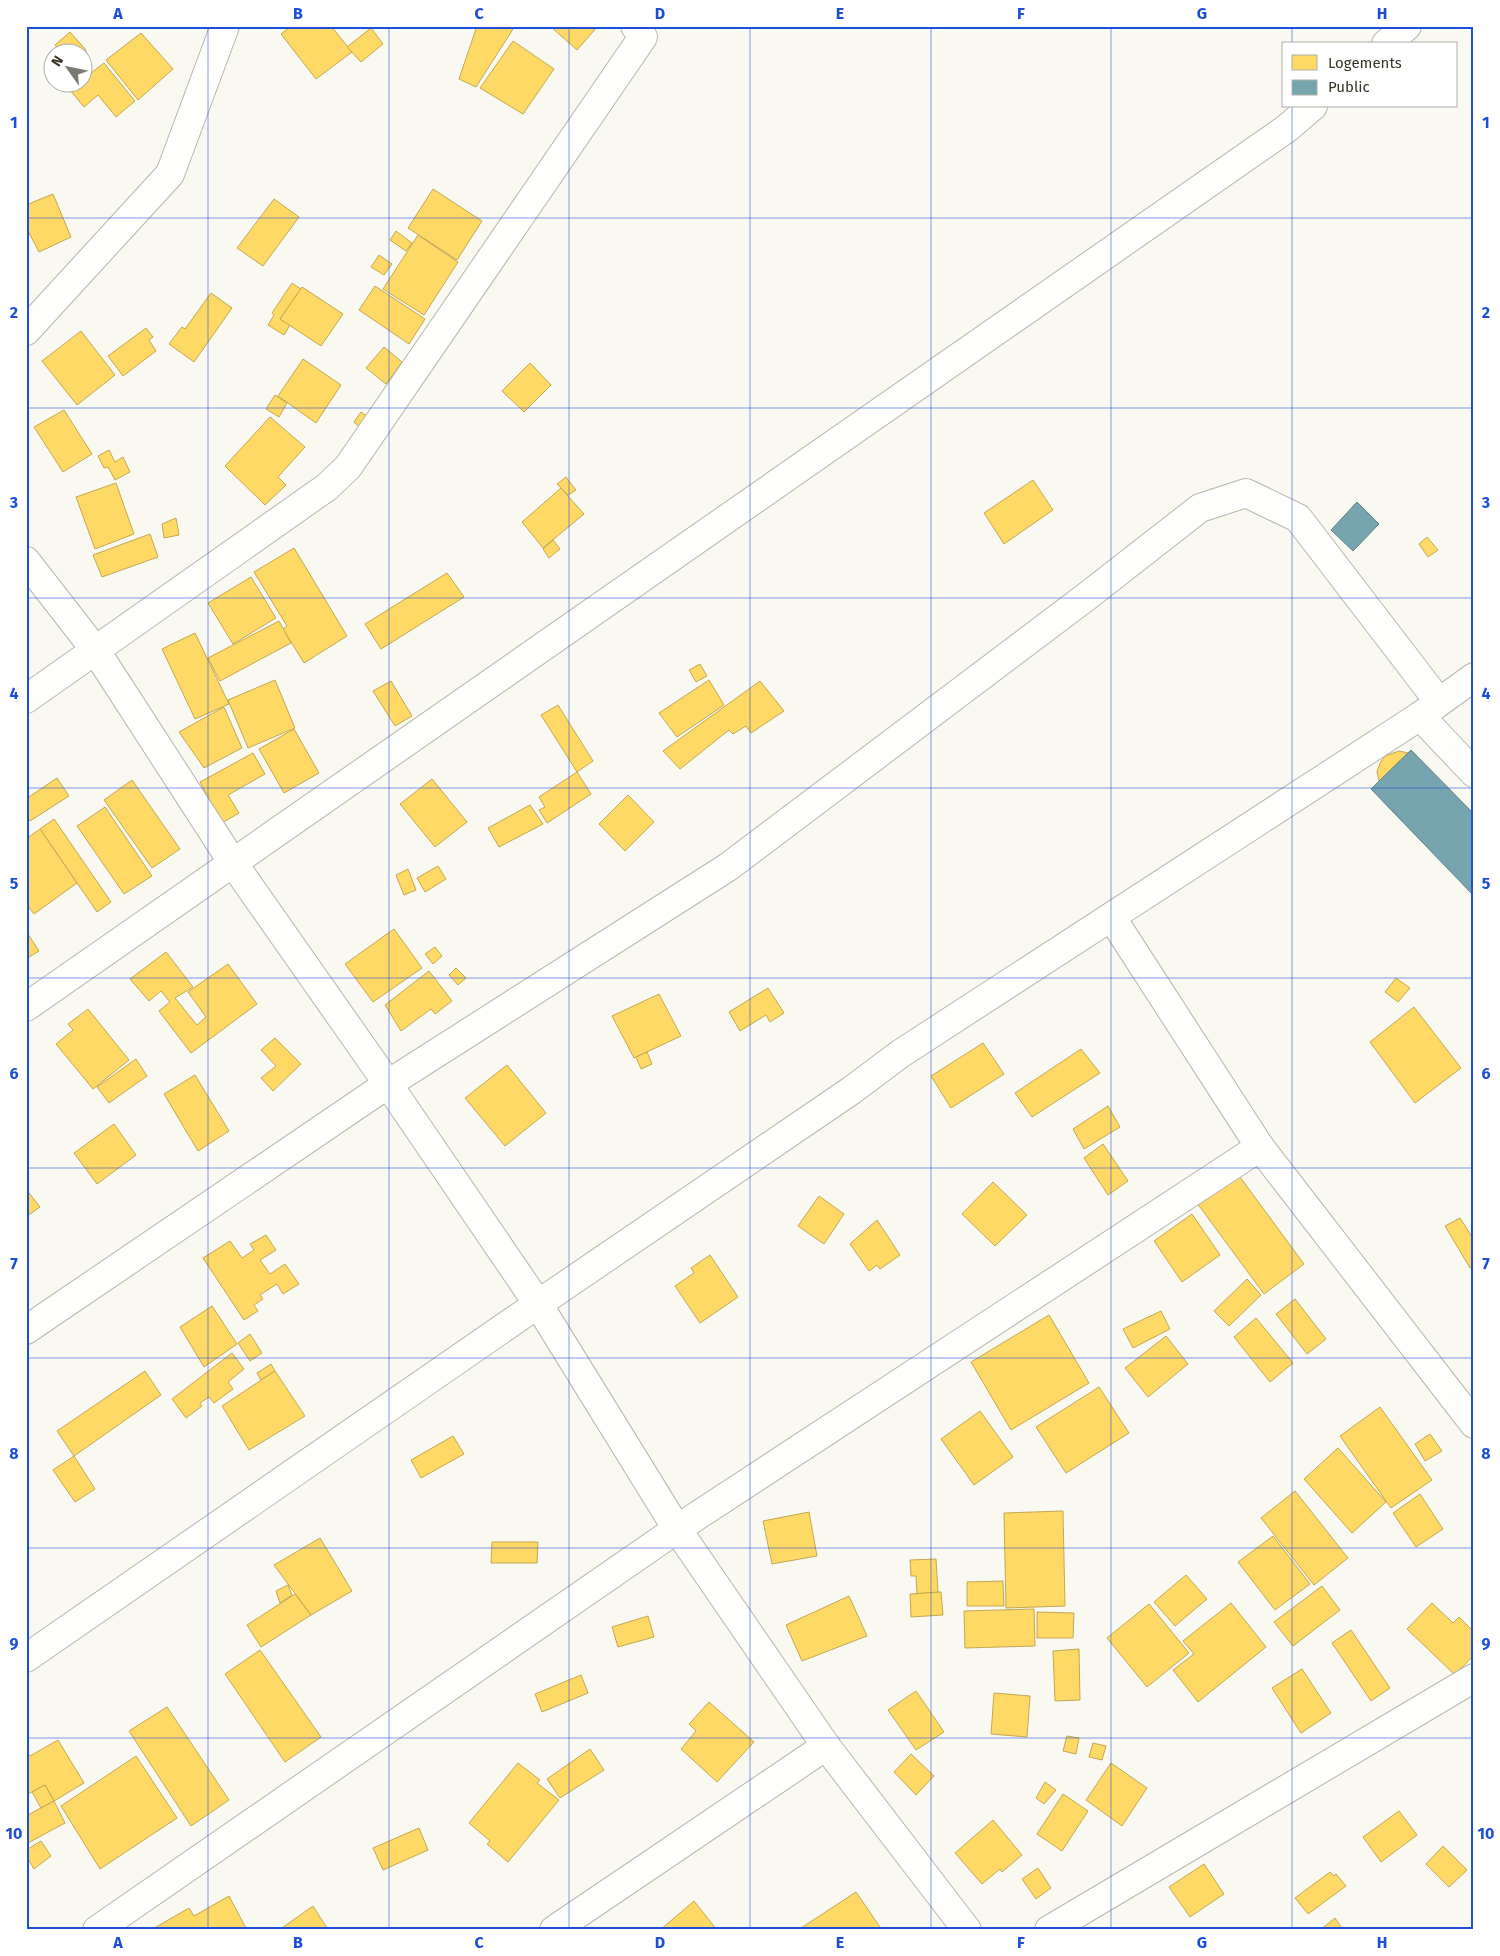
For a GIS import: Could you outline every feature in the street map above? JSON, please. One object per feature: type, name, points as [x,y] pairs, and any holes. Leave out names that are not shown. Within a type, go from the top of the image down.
[{"type":"street","points":[[26,331],[170,174],[225,26]]},
{"type":"street","points":[[1388,42],[1407,26]]},
{"type":"street","points":[[26,699],[327,487],[348,468],[646,30]]},
{"type":"street","points":[[26,1007],[1278,135],[1311,108]]},
{"type":"street","points":[[26,1330],[388,1084],[728,868],[1086,597],[1200,508],[1246,493],[1298,518],[1474,774]]},
{"type":"street","points":[[26,561],[96,651],[234,863],[538,1304],[678,1529],[826,1746],[967,1930]]},
{"type":"street","points":[[26,1658],[538,1304],[852,1090],[900,1054],[1112,918],[1429,709],[1474,677]]},
{"type":"street","points":[[1112,918],[1260,1147],[1474,1424]]},
{"type":"street","points":[[97,1930],[678,1529],[1260,1147]]},
{"type":"street","points":[[1049,1930],[1474,1678]]},
{"type":"street","points":[[554,1930],[826,1746]]},
{"type":"building: Logements","points":[[291,26],[331,26],[352,52],[316,79],[281,34]]},
{"type":"building: Logements","points":[[477,26],[515,26],[476,87],[459,79]]},
{"type":"building: Logements","points":[[550,26],[598,26],[577,50]]},
{"type":"building: Logements","points":[[371,28],[383,44],[361,62],[347,47]]},
{"type":"building: Logements","points":[[70,32],[79,42],[58,42]]},
{"type":"building: Logements","points":[[141,33],[173,69],[138,100],[106,60]]},
{"type":"building: Logements","points":[[513,41],[554,69],[523,114],[480,88]]},
{"type":"building: Logements","points":[[104,63],[135,101],[116,117],[98,95],[84,107],[72,92],[92,92],[92,72]]},
{"type":"building: Logements","points":[[433,189],[482,221],[457,260],[408,228]]},
{"type":"building: Logements","points":[[53,194],[71,237],[39,252],[26,227],[26,205]]},
{"type":"building: Logements","points":[[274,199],[299,217],[263,266],[237,248]]},
{"type":"building: Logements","points":[[396,231],[412,243],[406,251],[390,240]]},
{"type":"building: Logements","points":[[418,235],[458,262],[424,315],[383,289]]},
{"type":"building: Logements","points":[[379,255],[392,264],[384,275],[371,267]]},
{"type":"building: Logements","points":[[292,283],[301,289],[280,319],[290,325],[284,335],[268,325],[274,315],[272,313]]},
{"type":"building: Logements","points":[[375,286],[425,319],[409,344],[359,310]]},
{"type":"building: Logements","points":[[302,287],[343,314],[321,346],[280,319]]},
{"type":"building: Logements","points":[[211,293],[232,308],[194,362],[169,344],[182,327],[185,329]]},
{"type":"building: Logements","points":[[146,328],[153,337],[149,340],[156,351],[123,376],[108,356]]},
{"type":"building: Logements","points":[[81,331],[115,375],[77,405],[42,361]]},
{"type":"building: Logements","points":[[384,347],[402,362],[386,384],[366,368]]},
{"type":"building: Logements","points":[[303,359],[341,385],[316,423],[278,396]]},
{"type":"building: Logements","points":[[530,363],[551,385],[524,412],[502,391]]},
{"type":"building: Logements","points":[[275,395],[287,403],[279,417],[266,409]]},
{"type":"building: Logements","points":[[64,410],[92,454],[63,472],[34,427]]},
{"type":"building: Logements","points":[[361,412],[372,420],[364,432],[354,422]]},
{"type":"building: Logements","points":[[270,417],[305,447],[278,477],[286,485],[265,505],[225,466]]},
{"type":"building: Logements","points":[[109,450],[115,462],[123,457],[130,472],[115,480],[108,467],[104,468],[98,456]]},
{"type":"building: Logements","points":[[566,477],[576,490],[568,495],[557,484]]},
{"type":"building: Logements","points":[[1033,480],[1053,510],[1004,544],[984,513]]},
{"type":"building: Logements","points":[[116,483],[134,534],[95,549],[76,497]]},
{"type":"building: Logements","points":[[561,488],[584,514],[543,548],[522,522]]},
{"type":"building: Logements","points":[[176,518],[179,535],[164,538],[162,524]]},
{"type":"building: Logements","points":[[150,534],[158,557],[102,577],[93,555]]},
{"type":"building: Logements","points":[[1427,537],[1438,550],[1428,557],[1419,544]]},
{"type":"building: Logements","points":[[553,540],[560,549],[549,558],[543,549]]},
{"type":"building: Logements","points":[[294,548],[347,636],[304,663],[283,629],[287,626],[254,572]]},
{"type":"building: Logements","points":[[447,573],[464,597],[381,649],[365,624]]},
{"type":"building: Logements","points":[[251,577],[276,618],[233,644],[208,603]]},
{"type":"building: Logements","points":[[279,621],[291,643],[220,681],[208,658]]},
{"type":"building: Logements","points":[[195,633],[229,704],[195,719],[162,649]]},
{"type":"building: Logements","points":[[700,664],[707,676],[696,682],[689,670]]},
{"type":"building: Logements","points":[[275,680],[295,728],[248,748],[228,700]]},
{"type":"building: Logements","points":[[709,680],[724,705],[677,737],[659,713]]},
{"type":"building: Logements","points":[[391,681],[412,716],[395,726],[373,691]]},
{"type":"building: Logements","points":[[760,681],[784,711],[751,733],[746,726],[733,734],[729,730],[680,769],[663,751]]},
{"type":"building: Logements","points":[[558,705],[593,761],[577,772],[541,715]]},
{"type":"building: Logements","points":[[224,707],[242,748],[204,768],[179,732]]},
{"type":"building: Logements","points":[[294,729],[319,773],[284,793],[259,749]]},
{"type":"building: Logements","points":[[1399,751],[1408,753],[1379,781],[1377,772],[1380,763],[1385,756]]},
{"type":"building: Logements","points":[[253,753],[265,774],[228,795],[239,813],[222,823],[200,782]]},
{"type":"building: Logements","points":[[577,772],[591,794],[547,823],[539,810],[545,807],[539,797]]},
{"type":"building: Logements","points":[[57,778],[69,796],[30,821],[26,816],[26,799]]},
{"type":"building: Logements","points":[[432,779],[467,822],[435,847],[400,804]]},
{"type":"building: Logements","points":[[132,780],[180,849],[152,868],[104,800]]},
{"type":"building: Logements","points":[[628,795],[654,822],[625,851],[599,824]]},
{"type":"building: Logements","points":[[530,805],[543,824],[499,847],[488,828]]},
{"type":"building: Logements","points":[[105,807],[152,876],[124,894],[77,826]]},
{"type":"building: Logements","points":[[54,819],[111,902],[97,912],[40,829]]},
{"type":"building: Logements","points":[[40,829],[77,883],[34,914],[26,904],[26,839]]},
{"type":"building: Logements","points":[[438,866],[446,879],[425,892],[417,878]]},
{"type":"building: Logements","points":[[408,869],[416,890],[404,895],[396,875]]},
{"type":"building: Logements","points":[[394,929],[422,968],[373,1002],[345,964]]},
{"type":"building: Logements","points":[[26,931],[39,951],[26,959]]},
{"type":"building: Logements","points":[[435,947],[442,956],[433,964],[425,954]]},
{"type":"building: Logements","points":[[166,952],[193,987],[175,998],[197,1025],[206,1017],[188,992],[228,964],[257,1004],[191,1053],[159,1011],[170,1002],[161,991],[149,1001],[130,979]]},
{"type":"building: Logements","points":[[456,968],[466,978],[458,985],[449,975]]},
{"type":"building: Logements","points":[[429,971],[452,1001],[435,1014],[431,1009],[401,1031],[385,1005]]},
{"type":"building: Logements","points":[[1396,978],[1410,988],[1398,1002],[1385,992]]},
{"type":"building: Logements","points":[[768,988],[784,1013],[770,1022],[766,1015],[740,1031],[729,1012]]},
{"type":"building: Logements","points":[[659,994],[681,1036],[634,1058],[612,1016]]},
{"type":"building: Logements","points":[[1414,1007],[1461,1068],[1415,1103],[1370,1042]]},
{"type":"building: Logements","points":[[88,1009],[129,1060],[93,1089],[56,1044],[73,1030],[68,1024]]},
{"type":"building: Logements","points":[[275,1038],[301,1064],[273,1091],[261,1078],[276,1066],[261,1050]]},
{"type":"building: Logements","points":[[983,1043],[1004,1074],[951,1108],[931,1076]]},
{"type":"building: Logements","points":[[1081,1049],[1100,1073],[1032,1117],[1015,1093]]},
{"type":"building: Logements","points":[[647,1052],[652,1064],[641,1069],[636,1057]]},
{"type":"building: Logements","points":[[136,1059],[147,1076],[109,1103],[97,1087]]},
{"type":"building: Logements","points":[[507,1065],[546,1113],[505,1146],[465,1098]]},
{"type":"building: Logements","points":[[195,1075],[229,1131],[198,1151],[164,1094]]},
{"type":"building: Logements","points":[[1108,1106],[1120,1127],[1084,1149],[1073,1129]]},
{"type":"building: Logements","points":[[114,1124],[136,1155],[97,1184],[74,1153]]},
{"type":"building: Logements","points":[[1103,1144],[1128,1181],[1108,1195],[1084,1158]]},
{"type":"building: Logements","points":[[1237,1173],[1304,1264],[1264,1294],[1197,1203]]},
{"type":"building: Logements","points":[[993,1182],[1027,1215],[995,1246],[962,1214]]},
{"type":"building: Logements","points":[[26,1189],[40,1207],[26,1217]]},
{"type":"building: Logements","points":[[819,1196],[844,1214],[824,1244],[798,1226]]},
{"type":"building: Logements","points":[[1192,1214],[1220,1255],[1182,1282],[1154,1241]]},
{"type":"building: Logements","points":[[1460,1218],[1474,1240],[1474,1266],[1470,1268],[1445,1226]]},
{"type":"building: Logements","points":[[877,1220],[900,1255],[880,1269],[877,1265],[869,1271],[850,1244]]},
{"type":"building: Logements","points":[[266,1235],[276,1250],[260,1260],[270,1274],[285,1264],[299,1284],[283,1294],[277,1284],[260,1295],[263,1299],[254,1305],[258,1311],[244,1320],[203,1258],[230,1241],[242,1258],[254,1250],[250,1244]]},
{"type":"building: Logements","points":[[710,1255],[738,1297],[700,1323],[675,1286],[694,1273],[691,1268]]},
{"type":"building: Logements","points":[[1247,1279],[1261,1295],[1229,1326],[1214,1311]]},
{"type":"building: Logements","points":[[1295,1299],[1326,1339],[1307,1354],[1276,1314]]},
{"type":"building: Logements","points":[[212,1306],[237,1344],[204,1367],[180,1327]]},
{"type":"building: Logements","points":[[1161,1311],[1170,1329],[1133,1348],[1123,1329]]},
{"type":"building: Logements","points":[[1049,1315],[1089,1383],[1011,1430],[971,1362]]},
{"type":"building: Logements","points":[[1256,1318],[1293,1363],[1270,1382],[1234,1337]]},
{"type":"building: Logements","points":[[250,1334],[262,1353],[250,1361],[238,1343]]},
{"type":"building: Logements","points":[[1166,1336],[1188,1364],[1148,1397],[1125,1368]]},
{"type":"building: Logements","points":[[232,1353],[244,1369],[228,1382],[233,1389],[214,1403],[209,1397],[200,1403],[202,1406],[186,1418],[172,1399]]},
{"type":"building: Logements","points":[[271,1364],[275,1371],[261,1380],[257,1373]]},
{"type":"building: Logements","points":[[145,1371],[161,1395],[74,1456],[57,1431]]},
{"type":"building: Logements","points":[[275,1371],[305,1416],[249,1450],[222,1406]]},
{"type":"building: Logements","points":[[1099,1387],[1129,1433],[1066,1473],[1036,1427]]},
{"type":"building: Logements","points":[[1380,1407],[1432,1480],[1391,1508],[1340,1436]]},
{"type":"building: Logements","points":[[980,1411],[1013,1457],[974,1485],[941,1439]]},
{"type":"building: Logements","points":[[1430,1434],[1442,1451],[1425,1461],[1415,1444]]},
{"type":"building: Logements","points":[[453,1436],[464,1454],[421,1478],[411,1460]]},
{"type":"building: Logements","points":[[1338,1448],[1386,1502],[1352,1533],[1304,1479]]},
{"type":"building: Logements","points":[[74,1456],[95,1489],[75,1502],[53,1470]]},
{"type":"building: Logements","points":[[1295,1491],[1348,1558],[1314,1585],[1261,1518]]},
{"type":"building: Logements","points":[[1420,1494],[1443,1529],[1416,1547],[1393,1513]]},
{"type":"building: Logements","points":[[1063,1511],[1065,1606],[1006,1608],[1004,1513]]},
{"type":"building: Logements","points":[[809,1512],[817,1556],[772,1564],[763,1521]]},
{"type":"building: Logements","points":[[1273,1536],[1310,1584],[1275,1610],[1238,1562]]},
{"type":"building: Logements","points":[[320,1538],[352,1591],[311,1615],[274,1565]]},
{"type":"building: Logements","points":[[492,1542],[538,1542],[537,1563],[491,1563]]},
{"type":"building: Logements","points":[[936,1559],[938,1592],[917,1594],[916,1576],[911,1576],[910,1560]]},
{"type":"building: Logements","points":[[1186,1575],[1207,1599],[1175,1626],[1154,1602]]},
{"type":"building: Logements","points":[[1003,1581],[1004,1606],[967,1606],[967,1582]]},
{"type":"building: Logements","points":[[288,1585],[292,1595],[280,1603],[276,1591]]},
{"type":"building: Logements","points":[[1322,1586],[1340,1610],[1293,1646],[1274,1622]]},
{"type":"building: Logements","points":[[941,1592],[943,1615],[911,1617],[910,1594]]},
{"type":"building: Logements","points":[[295,1594],[311,1615],[261,1647],[247,1625]]},
{"type":"building: Logements","points":[[849,1596],[867,1636],[802,1661],[786,1625]]},
{"type":"building: Logements","points":[[1231,1603],[1266,1647],[1198,1702],[1173,1670],[1194,1654],[1183,1641]]},
{"type":"building: Logements","points":[[1432,1603],[1453,1623],[1459,1617],[1474,1632],[1474,1655],[1455,1675],[1407,1629]]},
{"type":"building: Logements","points":[[1149,1604],[1189,1653],[1147,1687],[1107,1638]]},
{"type":"building: Logements","points":[[1034,1609],[1035,1646],[965,1648],[964,1611]]},
{"type":"building: Logements","points":[[1037,1612],[1074,1613],[1073,1638],[1037,1638]]},
{"type":"building: Logements","points":[[648,1616],[654,1637],[618,1647],[612,1627]]},
{"type":"building: Logements","points":[[1351,1630],[1390,1688],[1371,1701],[1332,1643]]},
{"type":"building: Logements","points":[[1079,1649],[1080,1700],[1055,1701],[1053,1651]]},
{"type":"building: Logements","points":[[260,1650],[321,1737],[285,1762],[225,1674]]},
{"type":"building: Logements","points":[[1302,1669],[1331,1713],[1301,1733],[1272,1688]]},
{"type":"building: Logements","points":[[581,1675],[588,1693],[542,1712],[535,1694]]},
{"type":"building: Logements","points":[[916,1691],[944,1732],[916,1750],[888,1710]]},
{"type":"building: Logements","points":[[994,1693],[1030,1696],[1027,1737],[991,1734]]},
{"type":"building: Logements","points":[[709,1702],[754,1742],[717,1782],[681,1749],[696,1731],[689,1724]]},
{"type":"building: Logements","points":[[167,1707],[229,1800],[191,1826],[129,1731]]},
{"type":"building: Logements","points":[[1067,1736],[1079,1738],[1076,1754],[1063,1751]]},
{"type":"building: Logements","points":[[58,1740],[84,1783],[54,1801],[45,1785],[26,1795],[26,1750],[30,1756]]},
{"type":"building: Logements","points":[[1093,1743],[1106,1746],[1102,1760],[1089,1757]]},
{"type":"building: Logements","points":[[590,1749],[604,1770],[560,1798],[547,1779]]},
{"type":"building: Logements","points":[[911,1754],[934,1776],[916,1795],[894,1772]]},
{"type":"building: Logements","points":[[136,1756],[177,1818],[100,1869],[61,1806]]},
{"type":"building: Logements","points":[[518,1763],[540,1780],[537,1783],[559,1800],[508,1862],[487,1844],[490,1841],[469,1823]]},
{"type":"building: Logements","points":[[1111,1763],[1147,1788],[1122,1826],[1086,1800]]},
{"type":"building: Logements","points":[[1045,1782],[1056,1790],[1044,1804],[1036,1798]]},
{"type":"building: Logements","points":[[45,1785],[54,1801],[41,1808],[32,1792]]},
{"type":"building: Logements","points":[[1063,1794],[1088,1811],[1062,1851],[1037,1834]]},
{"type":"building: Logements","points":[[54,1801],[65,1823],[26,1844],[26,1816]]},
{"type":"building: Logements","points":[[1399,1811],[1417,1835],[1381,1862],[1363,1837]]},
{"type":"building: Logements","points":[[993,1820],[1022,1855],[1002,1872],[1000,1869],[982,1884],[955,1853]]},
{"type":"building: Logements","points":[[419,1828],[428,1850],[383,1870],[373,1848]]},
{"type":"building: Logements","points":[[41,1841],[51,1856],[34,1869],[26,1856],[26,1850]]},
{"type":"building: Logements","points":[[1443,1846],[1467,1870],[1449,1887],[1426,1864]]},
{"type":"building: Logements","points":[[1204,1864],[1224,1894],[1190,1917],[1169,1887]]},
{"type":"building: Logements","points":[[1038,1868],[1051,1888],[1036,1899],[1022,1879]]},
{"type":"building: Logements","points":[[1330,1872],[1334,1876],[1336,1874],[1346,1886],[1308,1914],[1295,1898]]},
{"type":"building: Logements","points":[[856,1892],[880,1927],[875,1930],[798,1930]]},
{"type":"building: Logements","points":[[229,1896],[247,1930],[151,1930],[189,1908],[194,1916]]},
{"type":"building: Logements","points":[[694,1901],[717,1930],[660,1930]]},
{"type":"building: Logements","points":[[313,1906],[327,1928],[324,1930],[279,1930]]},
{"type":"building: Logements","points":[[1335,1918],[1343,1930],[1320,1930]]},
{"type":"building: Public","points":[[1357,502],[1379,524],[1353,551],[1331,530]]},
{"type":"building: Public","points":[[1411,750],[1474,814],[1474,896],[1371,789]]}]
